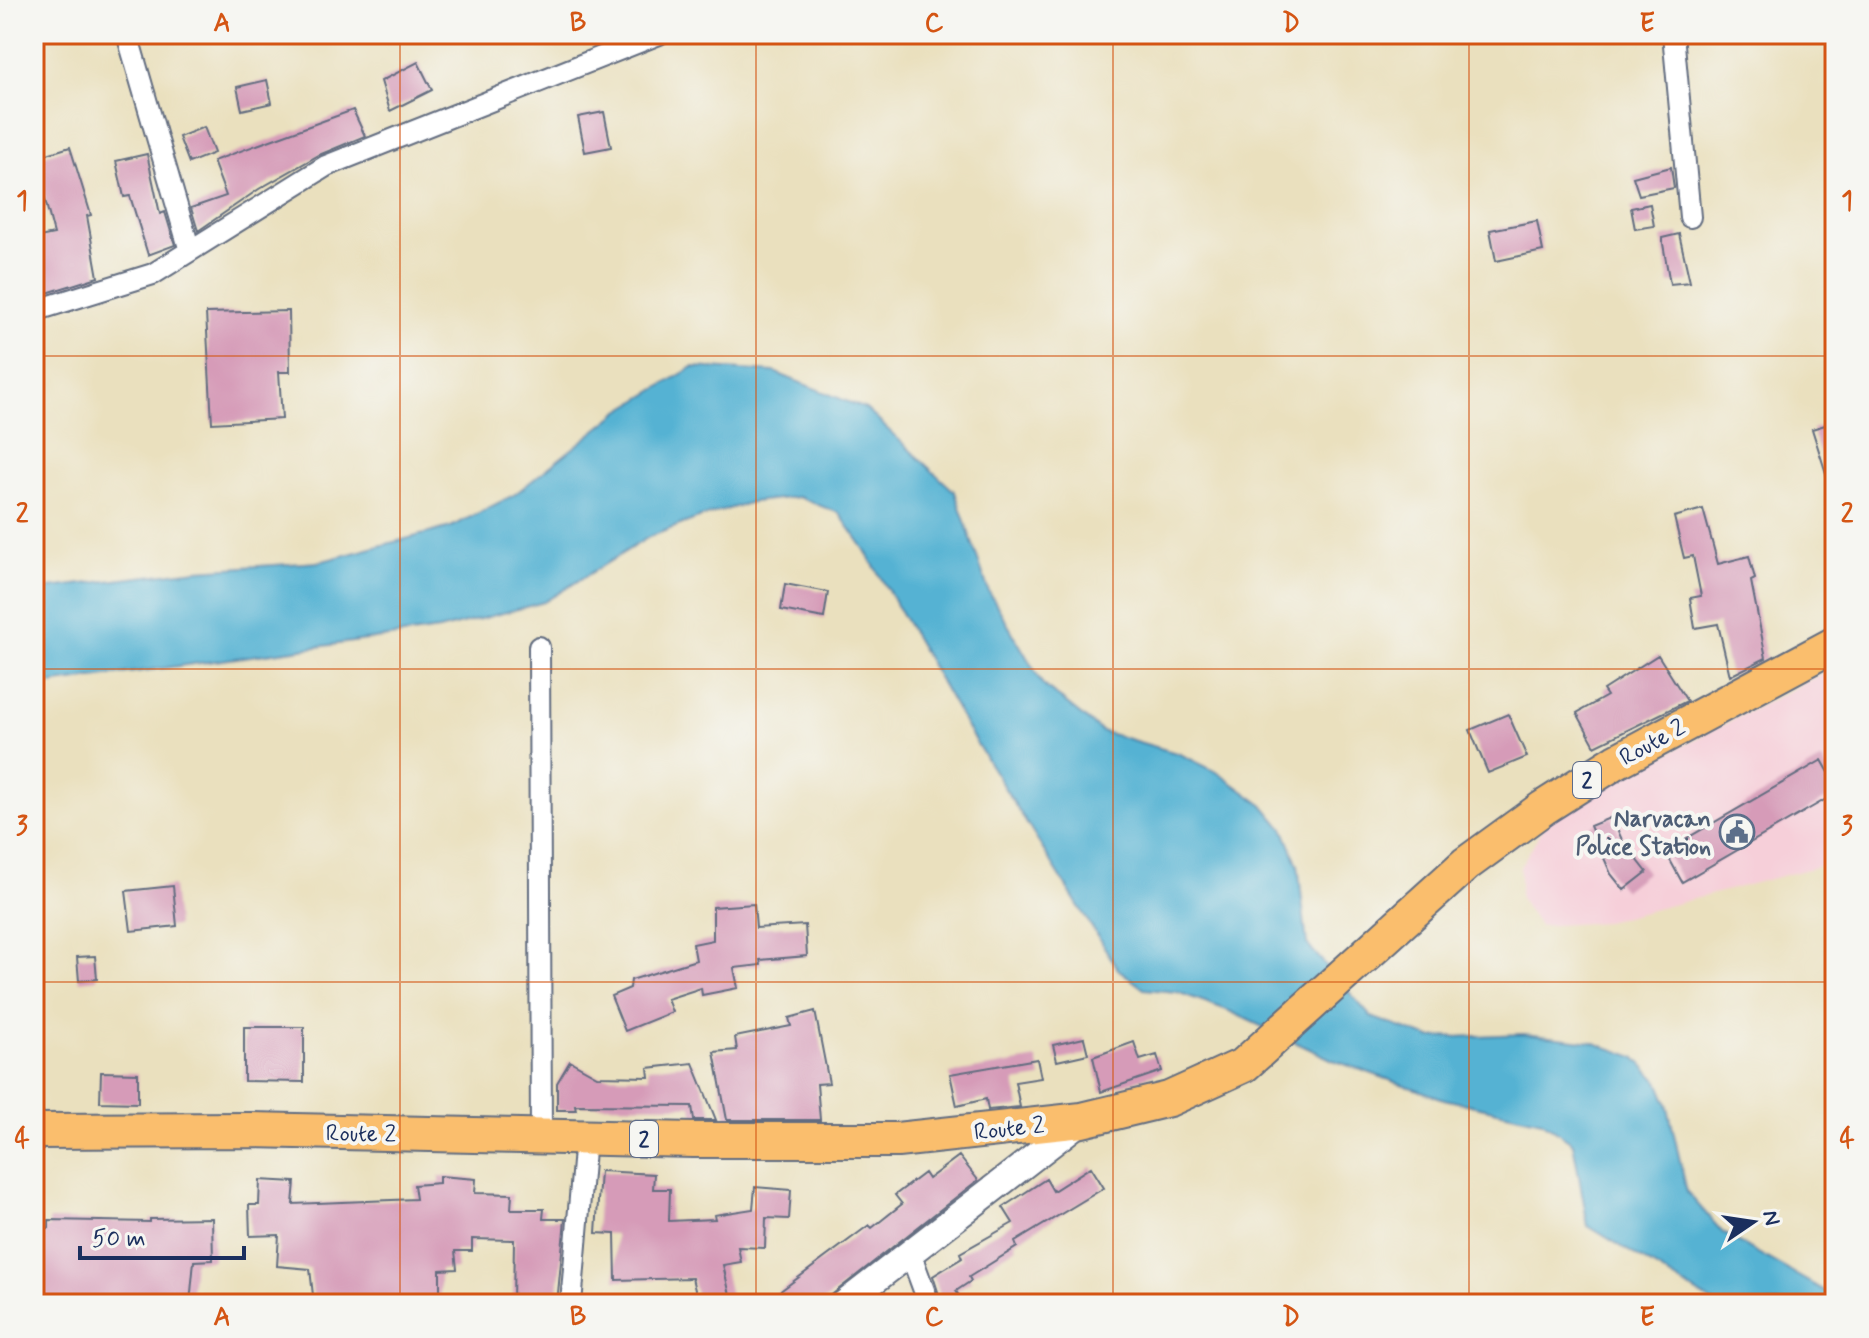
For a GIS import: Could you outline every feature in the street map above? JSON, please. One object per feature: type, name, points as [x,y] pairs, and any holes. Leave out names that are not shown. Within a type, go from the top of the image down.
[{"type":"highway","name":"Route 2","points":[[34,1131],[251,1130],[585,1138],[897,1140],[1082,1120],[1169,1099],[1244,1065],[1368,956],[1466,864],[1543,808],[1617,761],[1835,644]]},
{"type":"street","points":[[127,34],[190,251]]},
{"type":"street","points":[[34,311],[153,274],[326,166],[659,34]]},
{"type":"street","points":[[1673,34],[1690,217]]},
{"type":"street","points":[[539,647],[541,1137]]},
{"type":"street","points":[[844,1304],[1082,1120]]},
{"type":"street","points":[[571,1304],[585,1138]]},
{"type":"street","points":[[911,1255],[929,1304]]},
{"type":"shaded area","points":[[1835,667],[1835,862],[1606,922],[1539,926],[1520,898],[1520,867],[1551,814]]},
{"type":"water","points":[[693,367],[774,372],[866,409],[955,492],[989,592],[1043,685],[1101,731],[1180,754],[1217,772],[1265,807],[1284,830],[1298,865],[1307,944],[1371,1017],[1430,1038],[1524,1034],[1592,1042],[1635,1057],[1658,1081],[1667,1103],[1687,1192],[1723,1233],[1835,1297],[1835,1304],[1715,1304],[1588,1226],[1573,1143],[1542,1121],[1444,1099],[1333,1060],[1227,1010],[1177,992],[1144,989],[1118,969],[967,728],[865,550],[839,513],[798,497],[752,502],[701,517],[649,537],[544,602],[439,630],[34,686],[34,590],[197,570],[319,562],[451,527],[514,495],[620,411]]},
{"type":"building","points":[[418,62],[432,90],[390,111],[381,81]]},
{"type":"building","points":[[267,80],[272,103],[242,110],[237,87]]},
{"type":"building","points":[[353,110],[365,136],[319,155],[259,189],[198,231],[191,208],[226,196],[213,161]]},
{"type":"building","points":[[604,112],[611,147],[585,152],[578,117]]},
{"type":"building","points":[[204,127],[214,153],[189,163],[179,137]]},
{"type":"building","points":[[70,147],[91,215],[87,216],[98,277],[34,297],[34,238],[54,234],[34,158]]},
{"type":"building","points":[[147,154],[160,214],[165,212],[175,245],[148,255],[130,196],[124,197],[116,161]]},
{"type":"building","points":[[1671,167],[1674,188],[1639,195],[1633,177]]},
{"type":"building","points":[[1650,204],[1654,226],[1635,229],[1631,208]]},
{"type":"building","points":[[1537,221],[1543,251],[1496,261],[1490,230]]},
{"type":"building","points":[[1679,234],[1690,282],[1670,284],[1662,238]]},
{"type":"building","points":[[289,311],[290,372],[279,372],[282,419],[212,423],[206,313]]},
{"type":"building","points":[[1835,422],[1835,489],[1831,489],[1812,429]]},
{"type":"building","points":[[1703,509],[1718,564],[1749,556],[1755,579],[1751,581],[1766,658],[1730,676],[1718,624],[1695,628],[1690,598],[1701,596],[1693,556],[1684,558],[1674,517]]},
{"type":"building","points":[[785,584],[828,592],[824,618],[781,610]]},
{"type":"building","points":[[1658,655],[1687,701],[1595,746],[1577,713],[1607,696],[1603,690]]},
{"type":"building","points":[[1508,714],[1527,757],[1488,773],[1470,730]]},
{"type":"building","points":[[1822,760],[1835,783],[1835,794],[1682,882],[1665,851]]},
{"type":"building","points":[[1612,817],[1622,840],[1647,872],[1624,890],[1611,874],[1590,826]]},
{"type":"building","points":[[173,886],[177,926],[131,931],[126,891]]},
{"type":"building","points":[[754,904],[756,928],[805,925],[807,956],[760,960],[761,965],[734,968],[738,988],[702,995],[701,988],[667,999],[672,1012],[625,1031],[611,996],[630,988],[631,980],[696,960],[693,944],[713,940],[713,907]]},
{"type":"building","points":[[95,956],[97,979],[79,981],[77,957]]},
{"type":"building","points":[[815,1011],[829,1083],[817,1084],[820,1120],[727,1120],[714,1052],[737,1050],[735,1037],[791,1026],[789,1018]]},
{"type":"building","points":[[244,1027],[304,1027],[304,1082],[244,1081]]},
{"type":"building","points":[[1084,1038],[1088,1054],[1057,1061],[1053,1045]]},
{"type":"building","points":[[1134,1042],[1140,1060],[1157,1055],[1162,1071],[1101,1092],[1093,1057]]},
{"type":"building","points":[[1037,1059],[1041,1078],[1015,1082],[1020,1107],[988,1110],[986,1099],[957,1106],[950,1074]]},
{"type":"building","points":[[570,1061],[597,1076],[649,1077],[648,1068],[693,1063],[716,1120],[694,1120],[692,1106],[575,1105],[576,1110],[557,1110],[557,1083]]},
{"type":"building","points":[[101,1072],[138,1073],[138,1103],[100,1102]]},
{"type":"building","points":[[959,1156],[978,1180],[820,1304],[763,1304],[902,1204],[895,1195],[924,1173],[928,1179]]},
{"type":"building","points":[[1091,1167],[1104,1188],[1015,1242],[1017,1247],[969,1277],[971,1281],[956,1291],[964,1304],[942,1304],[933,1276],[962,1258],[960,1253],[1013,1223],[1003,1207],[1046,1179],[1053,1191]]},
{"type":"building","points":[[600,1171],[654,1174],[653,1189],[670,1189],[669,1221],[715,1219],[714,1215],[753,1209],[755,1187],[791,1190],[789,1219],[766,1218],[765,1248],[738,1247],[741,1262],[723,1265],[730,1295],[698,1302],[692,1278],[616,1280],[615,1234],[596,1233]]},
{"type":"building","points":[[439,1176],[476,1179],[475,1193],[512,1194],[511,1209],[544,1209],[543,1219],[565,1219],[557,1304],[513,1303],[514,1240],[472,1239],[472,1251],[455,1251],[457,1269],[440,1270],[440,1304],[314,1304],[310,1269],[277,1266],[279,1235],[250,1236],[249,1205],[259,1205],[260,1180],[295,1182],[293,1204],[416,1199],[414,1185],[439,1183]]},
{"type":"building","points":[[212,1218],[213,1260],[194,1261],[190,1303],[148,1299],[148,1304],[42,1304],[42,1295],[34,1295],[34,1228],[49,1228],[49,1220],[150,1222],[150,1219]]},
{"type":"place","name":"Narvacan Police Station","points":[[1737,832]]}]
